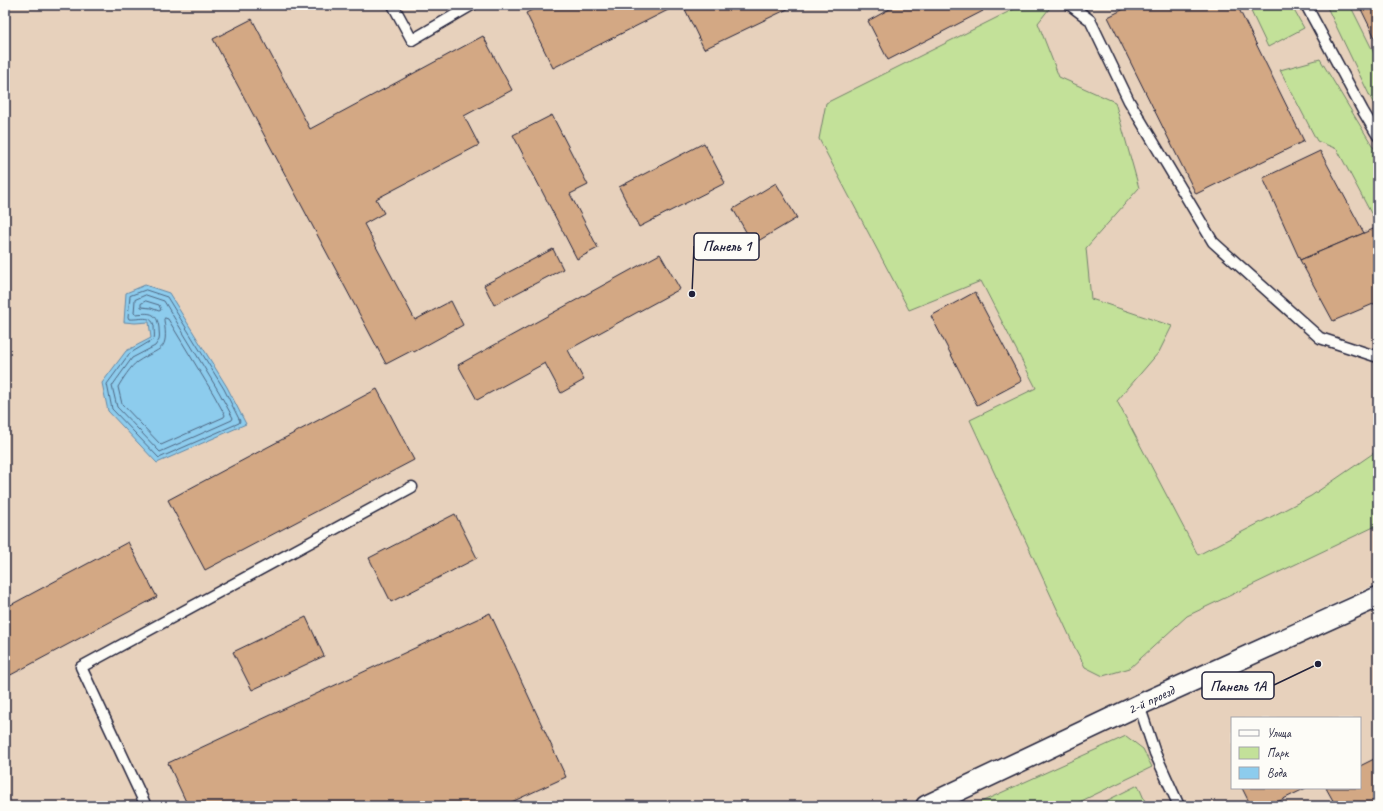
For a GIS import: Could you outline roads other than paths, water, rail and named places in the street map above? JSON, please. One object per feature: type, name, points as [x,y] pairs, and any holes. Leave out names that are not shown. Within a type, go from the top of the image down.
[{"type":"street","name":"2-й проезд","points":[[926,806],[1139,705],[1378,597]]},
{"type":"lane","points":[[393,5],[412,40],[472,5]]},
{"type":"lane","points":[[1070,5],[1090,20],[1129,101],[1213,242],[1320,338],[1378,357]]},
{"type":"lane","points":[[1306,5],[1378,136]]},
{"type":"lane","points":[[146,806],[80,667],[412,487]]},
{"type":"lane","points":[[1139,705],[1155,753],[1179,806]]},
{"type":"water","points":[[145,285],[169,293],[227,387],[246,424],[157,463],[108,411],[102,383],[126,351],[151,338],[149,322],[124,322],[126,293]]},
{"type":"place","name":"Панель 1","points":[[692,294]]},
{"type":"place","name":"Панель 1А","points":[[1318,664]]}]
